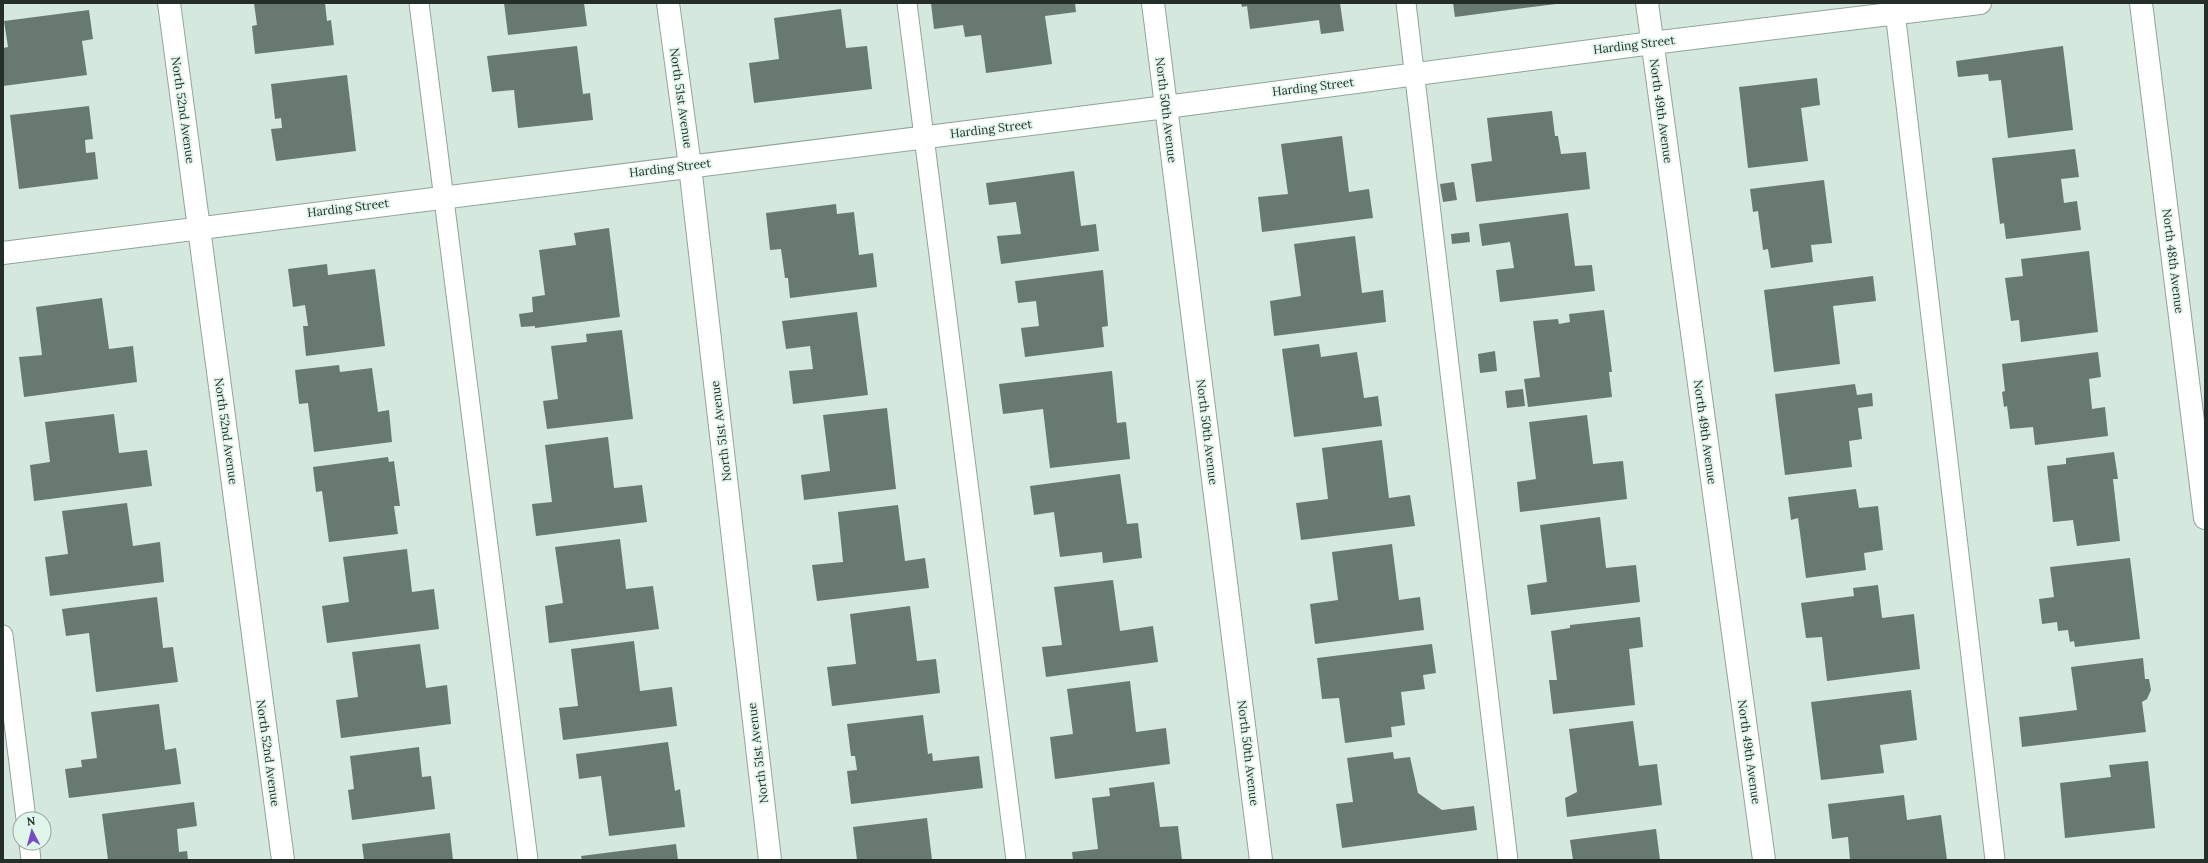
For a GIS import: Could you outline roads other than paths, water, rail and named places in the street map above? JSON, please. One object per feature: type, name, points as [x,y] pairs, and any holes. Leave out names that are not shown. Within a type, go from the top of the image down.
[{"type":"street","name":"North 52nd Avenue","points":[[169,3],[283,860]]},
{"type":"street","name":"North 51st Avenue","points":[[668,3],[690,166],[770,860]]},
{"type":"street","name":"North 50th Avenue","points":[[1153,3],[1261,860]]},
{"type":"street","name":"North 49th Avenue","points":[[1647,3],[1764,860]]},
{"type":"street","name":"Harding Street","points":[[3,252],[1166,107],[1652,43],[1894,8],[1980,3]]},
{"type":"street","name":"North 48th Avenue","points":[[2141,3],[2205,518]]},
{"type":"lane","points":[[419,3],[445,197],[528,860]]},
{"type":"lane","points":[[907,3],[1016,860]]},
{"type":"lane","points":[[1406,3],[1508,860]]},
{"type":"lane","points":[[1894,8],[1995,860]]},
{"type":"lane","points":[[3,635],[25,811]]}]
